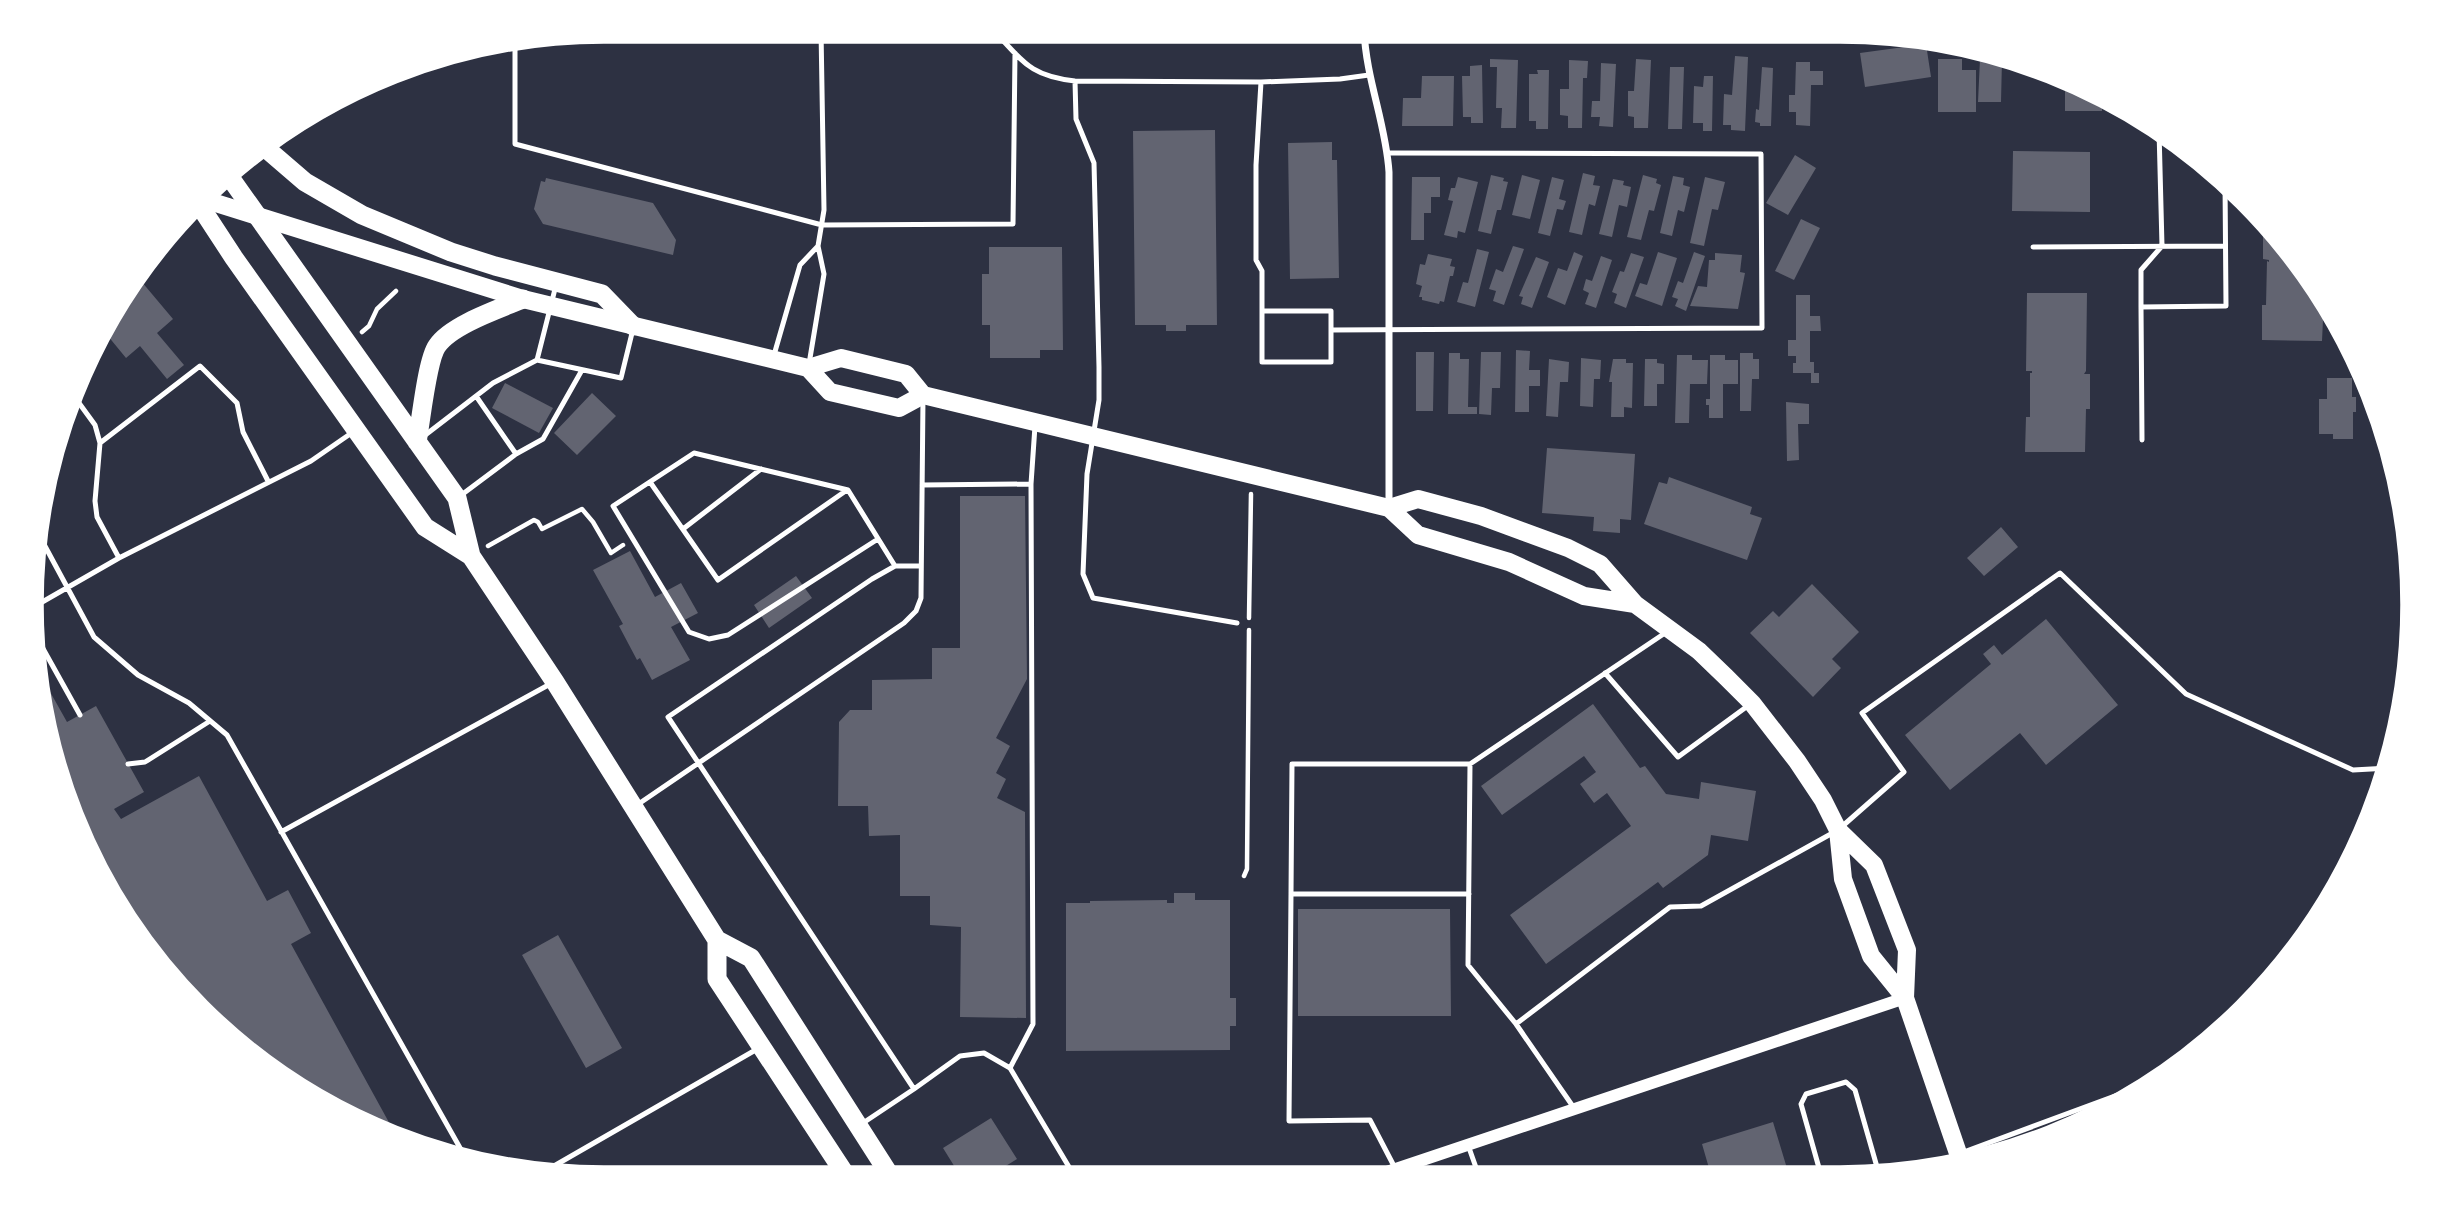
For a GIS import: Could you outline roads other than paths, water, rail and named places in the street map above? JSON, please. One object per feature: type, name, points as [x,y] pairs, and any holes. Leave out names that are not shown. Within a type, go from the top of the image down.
[{"type":"highway","points":[[270,152],[305,182],[362,215],[495,266],[602,294],[633,326]]},
{"type":"highway","points":[[233,183],[457,498],[471,556],[555,682],[717,940],[751,958],[884,1167]]},
{"type":"highway","points":[[203,211],[233,258],[425,527],[471,556]]},
{"type":"highway","points":[[417,442],[431,358],[437,345],[447,335],[523,299]]},
{"type":"highway","points":[[717,940],[717,979],[840,1167]]},
{"type":"main road","points":[[212,202],[523,299],[808,368],[841,358],[906,374],[923,395],[1389,508],[1418,535],[1509,562],[1584,596],[1634,604]]},
{"type":"main road","points":[[808,368],[830,392],[845,396],[899,408],[923,395]]},
{"type":"main road","points":[[1389,508],[1418,499],[1530,533],[1600,564],[1634,604],[1699,651],[1752,703],[1797,761],[1838,830],[1874,864],[1907,950],[1905,998]]},
{"type":"main road","points":[[1838,830],[1843,879],[1871,956],[1905,998],[1958,1154]]},
{"type":"street","points":[[1365,42],[1369,75],[1385,131],[1388,153],[1389,508]]},
{"type":"street","points":[[1405,1167],[1905,998]]},
{"type":"lane","points":[[808,368],[824,274],[818,246],[824,210],[821,42]]},
{"type":"lane","points":[[1005,42],[1029,68],[1051,78],[1261,82],[1340,79],[1369,75]]},
{"type":"lane","points":[[515,50],[515,144],[822,225],[1013,224],[1015,52]]},
{"type":"lane","points":[[1075,80],[1076,119],[1094,163],[1099,400],[1087,474],[1083,574],[1093,598],[1237,623]]},
{"type":"lane","points":[[1261,82],[1256,165],[1256,261],[1262,271],[1262,311],[1262,362],[1331,362],[1331,311],[1262,311]]},
{"type":"lane","points":[[2142,440],[2141,270],[2162,246],[2160,143]]},
{"type":"lane","points":[[1331,330],[1762,328],[1761,155],[1388,153]]},
{"type":"lane","points":[[2141,307],[2226,306],[2225,196]]},
{"type":"lane","points":[[772,359],[800,265],[818,246]]},
{"type":"lane","points":[[2033,247],[2225,246]]},
{"type":"lane","points":[[537,360],[556,282]]},
{"type":"lane","points":[[417,442],[494,383],[537,360],[621,379],[633,326]]},
{"type":"lane","points":[[100,443],[200,366],[237,404],[243,432],[268,481]]},
{"type":"lane","points":[[457,498],[516,453],[543,439],[582,370]]},
{"type":"lane","points":[[634,807],[904,623],[916,611],[921,598],[923,395]]},
{"type":"lane","points":[[476,396],[516,453]]},
{"type":"lane","points":[[80,404],[95,425],[100,443],[95,501],[97,517],[119,558]]},
{"type":"lane","points":[[1010,1068],[1033,1024],[1031,485],[1036,422]]},
{"type":"lane","points":[[42,602],[119,558],[311,461],[356,430]]},
{"type":"lane","points":[[878,539],[728,635],[709,639],[688,632],[613,506],[694,453],[848,490],[895,566]]},
{"type":"lane","points":[[683,528],[761,469]]},
{"type":"lane","points":[[650,481],[718,580],[848,490]]},
{"type":"lane","points":[[922,485],[1031,485]]},
{"type":"lane","points":[[45,546],[94,637],[138,675],[189,703],[227,735],[460,1148]]},
{"type":"lane","points":[[914,1088],[668,717],[872,579],[895,566],[921,566]]},
{"type":"lane","points":[[1516,1024],[1670,908],[1701,906],[1838,830],[1904,772],[1862,713],[2060,573],[2186,694],[2353,770],[2377,769]]},
{"type":"lane","points":[[1394,1167],[1370,1120],[1289,1121],[1292,764],[1470,764],[1670,629]]},
{"type":"lane","points":[[44,650],[80,715]]},
{"type":"lane","points":[[1605,673],[1678,757],[1752,703]]},
{"type":"lane","points":[[281,832],[555,682]]},
{"type":"lane","points":[[128,764],[145,762],[210,721]]},
{"type":"lane","points":[[1470,764],[1468,965],[1516,1024],[1574,1109]]},
{"type":"lane","points":[[1291,894],[1469,894]]},
{"type":"lane","points":[[556,1165],[762,1047]]},
{"type":"lane","points":[[858,1127],[960,1056],[984,1053],[1010,1068],[1068,1167]]},
{"type":"lane","points":[[1819,1167],[1801,1104],[1806,1094],[1846,1082],[1855,1090],[1877,1166]]},
{"type":"lane","points":[[1984,1148],[2102,1102]]},
{"type":"lane","points":[[1468,1145],[1476,1167]]}]
